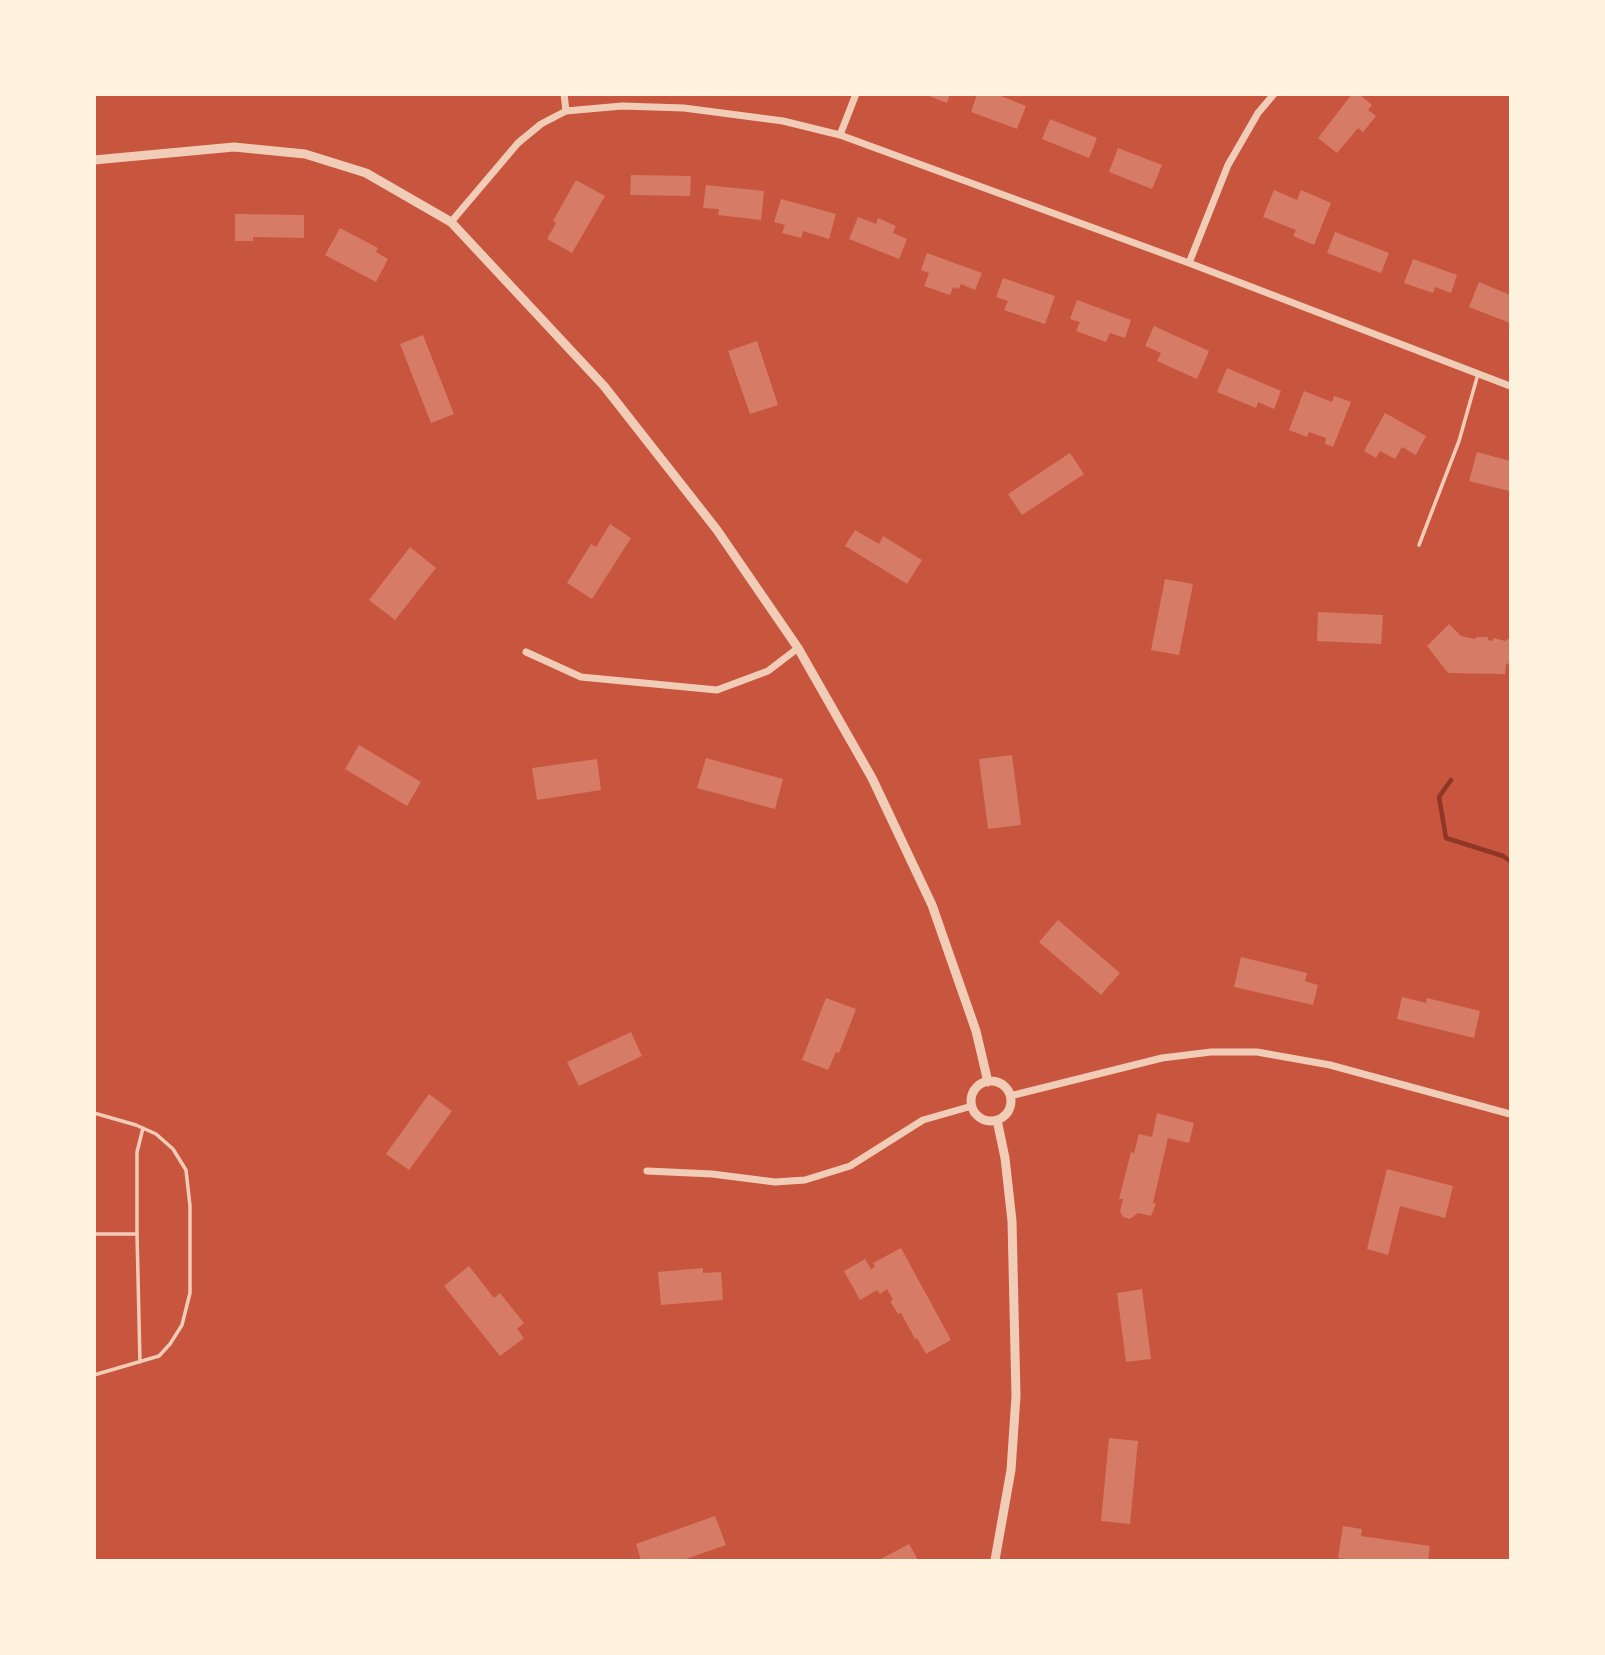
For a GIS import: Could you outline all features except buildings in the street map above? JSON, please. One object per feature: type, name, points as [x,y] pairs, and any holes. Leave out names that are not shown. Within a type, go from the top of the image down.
[{"type":"street","points":[[564,94],[566,111]]},
{"type":"street","points":[[840,135],[856,94]]},
{"type":"street","points":[[1189,264],[1228,165],[1258,113],[1274,94]]},
{"type":"street","points":[[452,222],[518,143],[541,124],[566,111],[622,106],[684,108],[783,121],[840,135],[1510,386]]},
{"type":"street","points":[[94,160],[234,147],[305,154],[366,173],[452,222],[604,386],[717,530],[797,648],[872,778],[932,905],[976,1031],[988,1082]]},
{"type":"street","points":[[526,652],[581,677],[717,690],[768,671],[797,648]]},
{"type":"street","points":[[1010,1096],[1162,1058],[1211,1052],[1257,1052],[1330,1065],[1510,1114]]},
{"type":"street","points":[[988,1082],[1004,1086],[1010,1096],[1007,1113],[997,1120],[990,1121],[979,1116],[972,1106],[973,1093],[988,1082]]},
{"type":"street","points":[[648,1171],[712,1174],[775,1182],[805,1180],[849,1166],[923,1120],[972,1106]]},
{"type":"street","points":[[995,1560],[1011,1471],[1016,1396],[1012,1222],[1005,1158],[997,1120]]},
{"type":"lane","points":[[1419,545],[1460,441],[1478,374]]},
{"type":"lane","points":[[94,1113],[143,1128],[156,1134],[173,1149],[186,1170],[190,1206],[190,1293],[182,1325],[170,1345],[159,1356],[94,1375]]},
{"type":"lane","points":[[140,1362],[137,1152],[143,1128]]},
{"type":"lane","points":[[94,1234],[137,1234]]},
{"type":"waterway","points":[[1451,780],[1439,797],[1446,838],[1503,856],[1510,861]]}]
